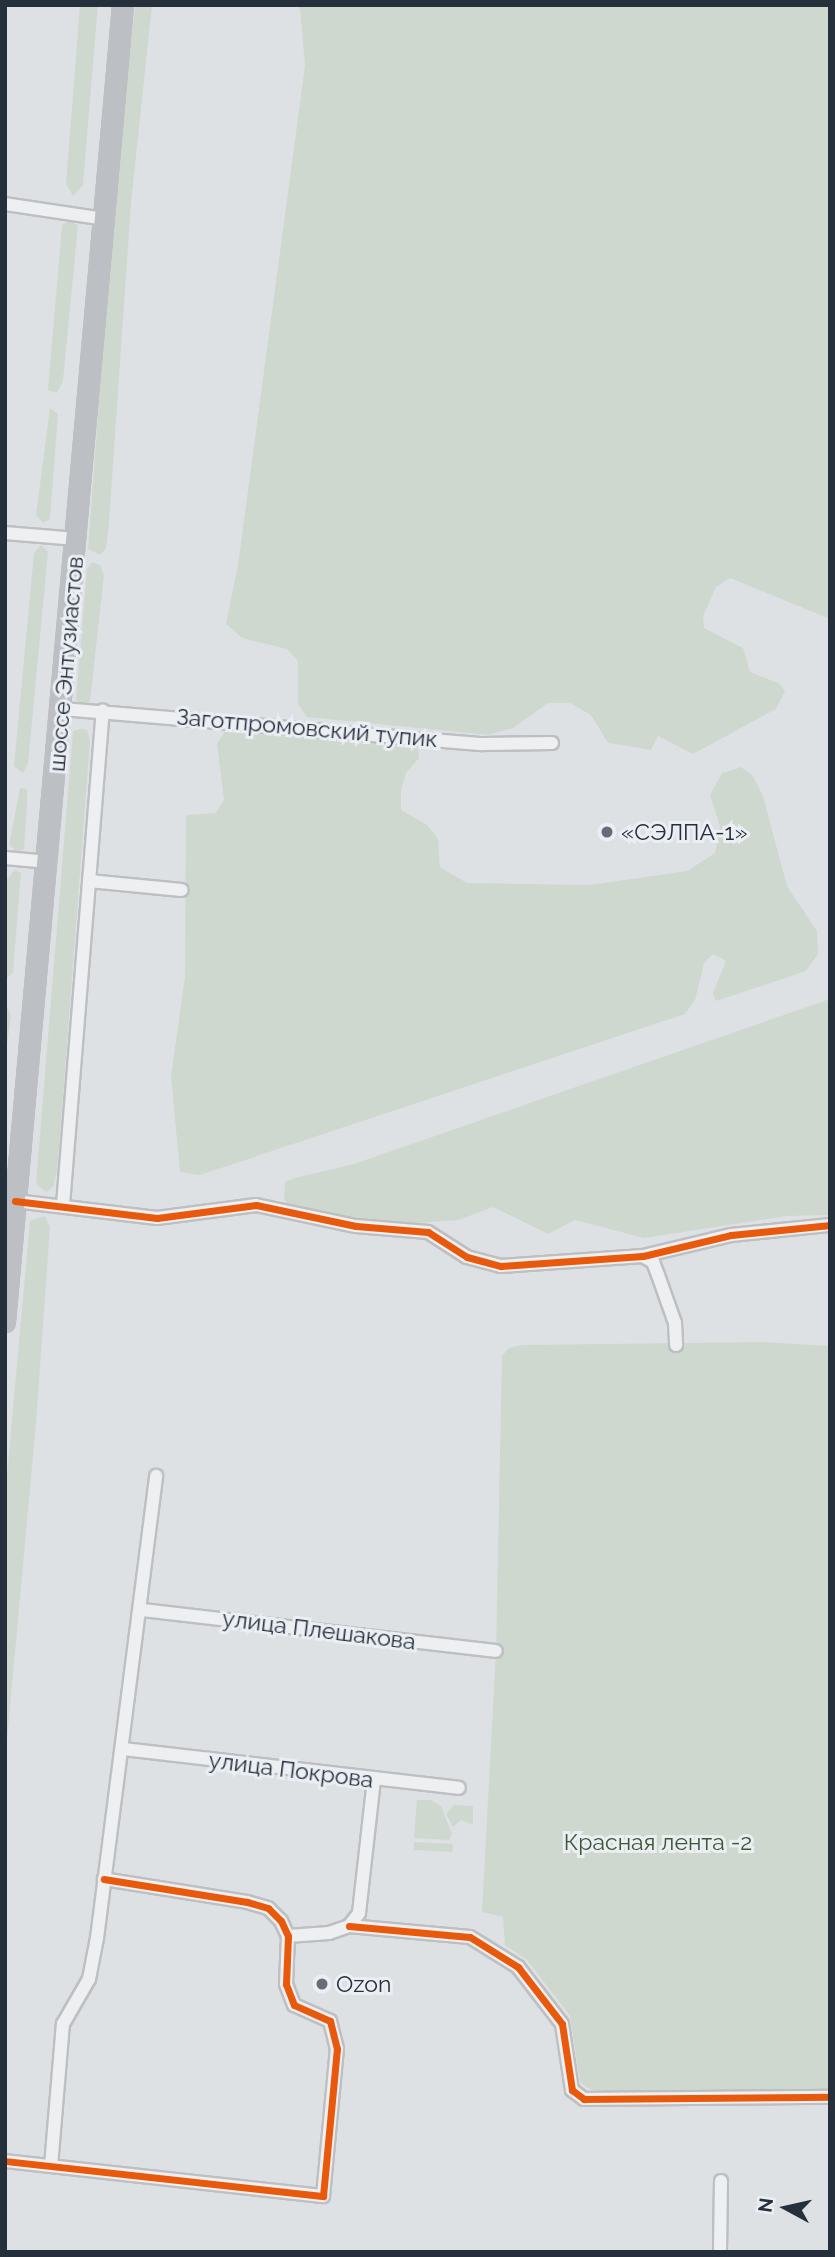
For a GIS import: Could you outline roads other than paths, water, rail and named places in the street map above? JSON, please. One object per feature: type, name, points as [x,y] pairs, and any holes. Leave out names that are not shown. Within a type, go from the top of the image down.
[{"type":"main road","name":"шоссе Энтузиастов","points":[[5,1322],[49,862],[123,5]]},
{"type":"street","points":[[5,204],[105,219]]},
{"type":"street","points":[[5,533],[77,539]]},
{"type":"street","name":"Заготпромовский тупик","points":[[62,709],[483,744],[552,743]]},
{"type":"street","points":[[63,1205],[103,711]]},
{"type":"street","points":[[5,858],[49,862]]},
{"type":"street","points":[[89,881],[182,890]]},
{"type":"street","points":[[15,1201],[157,1218],[256,1205],[356,1226],[428,1232],[467,1257],[501,1266],[643,1256],[731,1235],[830,1224]]},
{"type":"street","points":[[643,1256],[653,1262],[658,1275],[674,1323],[676,1345]]},
{"type":"street","points":[[51,2166],[63,2024],[89,1979],[142,1610],[156,1476]]},
{"type":"street","name":"улица Плешакова","points":[[142,1610],[496,1651]]},
{"type":"street","name":"улица Покрова","points":[[122,1749],[459,1788]]},
{"type":"street","points":[[349,1926],[359,1913],[363,1894],[374,1780]]},
{"type":"street","points":[[5,2161],[323,2196],[337,2049],[330,2021],[294,2005],[286,1984],[288,1936],[281,1921],[257,1905],[104,1879]]},
{"type":"street","points":[[288,1936],[329,1933],[349,1926],[470,1937],[518,1968],[562,2024],[572,2090],[584,2099],[830,2097]]},
{"type":"street","points":[[720,2252],[721,2181]]},
{"type":"place","name":"«СЭЛПА-1»","points":[[607,832]]},
{"type":"place","name":"Ozon","points":[[322,1984]]},
{"type":"park label","name":"Красная лента -2","points":[[658,1842]]}]
